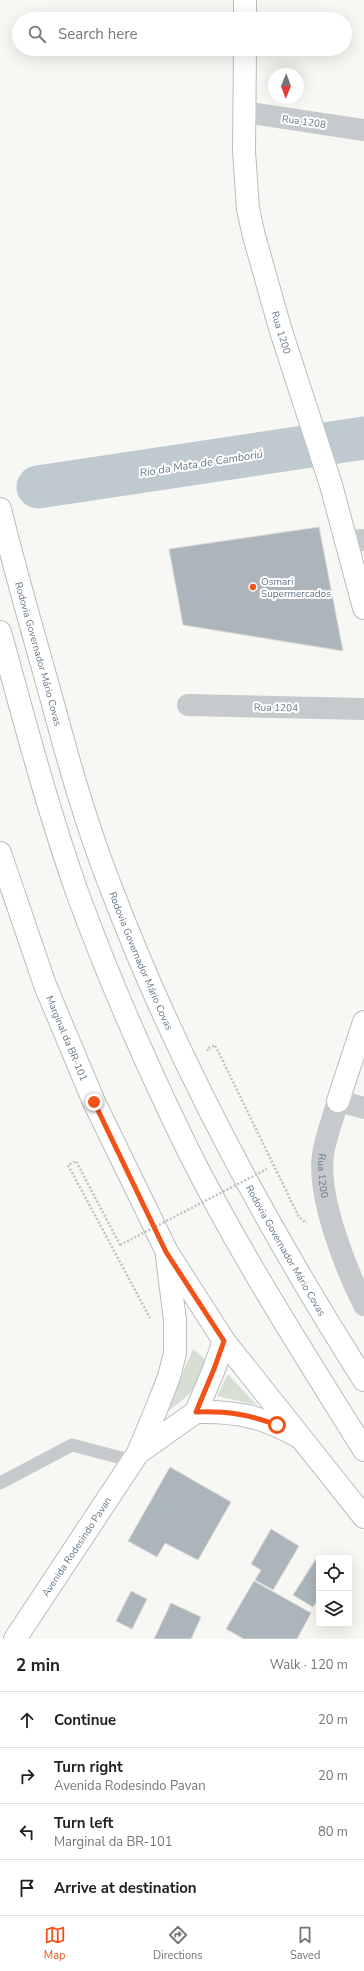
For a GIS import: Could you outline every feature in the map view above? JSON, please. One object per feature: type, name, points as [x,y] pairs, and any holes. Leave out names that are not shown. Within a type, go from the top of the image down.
[{"type":"main road","points":[[245,0],[245,12]]},
{"type":"main road","name":"Rua 1200","points":[[245,56],[245,178],[252,229],[280,328],[331,485],[355,541],[364,608]]},
{"type":"main road","name":"Rodovia Governador Mário Covas","points":[[0,509],[66,752],[112,893],[152,988],[203,1096],[259,1203],[319,1308],[364,1380]]},
{"type":"main road","points":[[0,632],[41,778],[77,892],[150,1070],[190,1152],[230,1227],[287,1325],[364,1450]]},
{"type":"main road","name":"Marginal da BR-101","points":[[0,853],[45,985],[88,1087],[166,1252],[224,1341],[364,1517]]},
{"type":"main road","name":"Rua 1200","points":[[338,1101],[364,1022]]},
{"type":"main road","name":"Avenida Rodesindo Pavan","points":[[15,1639],[135,1457],[169,1377],[175,1353],[175,1320],[166,1252]]},
{"type":"main road","points":[[224,1341],[196,1412],[224,1411],[251,1415],[277,1425],[301,1438]]},
{"type":"main road","name":"Avenida Rodesindo Pavan","points":[[135,1457],[196,1412]]},
{"type":"street","name":"Rua 1208","points":[[244,112],[364,130]]},
{"type":"street","name":"Rua 1204","points":[[188,705],[364,709]]},
{"type":"street","points":[[338,1101],[364,1108]]},
{"type":"street","name":"Rua 1200","points":[[338,1101],[323,1154],[322,1178],[327,1204],[350,1277],[364,1305]]},
{"type":"lane","points":[[0,1483],[72,1446],[135,1457]]},
{"type":"path","points":[[211,1056],[207,1049],[215,1045],[299,1217],[311,1226]]},
{"type":"path","points":[[152,1322],[68,1165],[76,1161],[120,1245],[268,1169],[264,1162]]},
{"type":"shaded area","points":[[193,1349],[205,1359],[196,1385],[180,1402],[165,1413]]},
{"type":"shaded area","points":[[228,1374],[257,1405],[217,1396]]},
{"type":"building","name":"Osmari Supermercados","points":[[319,527],[343,651],[183,625],[169,549]]},
{"type":"building","points":[[170,1467],[231,1502],[198,1560],[165,1543],[157,1557],[128,1541]]},
{"type":"building","points":[[271,1529],[299,1546],[273,1590],[255,1580],[261,1570],[251,1564]]},
{"type":"building","points":[[316,1559],[316,1602],[313,1607],[293,1595]]},
{"type":"building","points":[[254,1581],[311,1613],[297,1639],[244,1639],[226,1629]]},
{"type":"building","points":[[131,1591],[147,1599],[132,1629],[116,1621]]},
{"type":"building","points":[[171,1603],[201,1617],[191,1639],[154,1639]]},
{"type":"waterway","name":"Rio da Mata de Camboriú","points":[[38,487],[364,438]]},
{"type":"place","name":"Osmari Supermercados","points":[[253,587]]},
{"type":"route","points":[[94,1102],[166,1252],[224,1341],[196,1412],[224,1411],[251,1415],[277,1425]]}]
